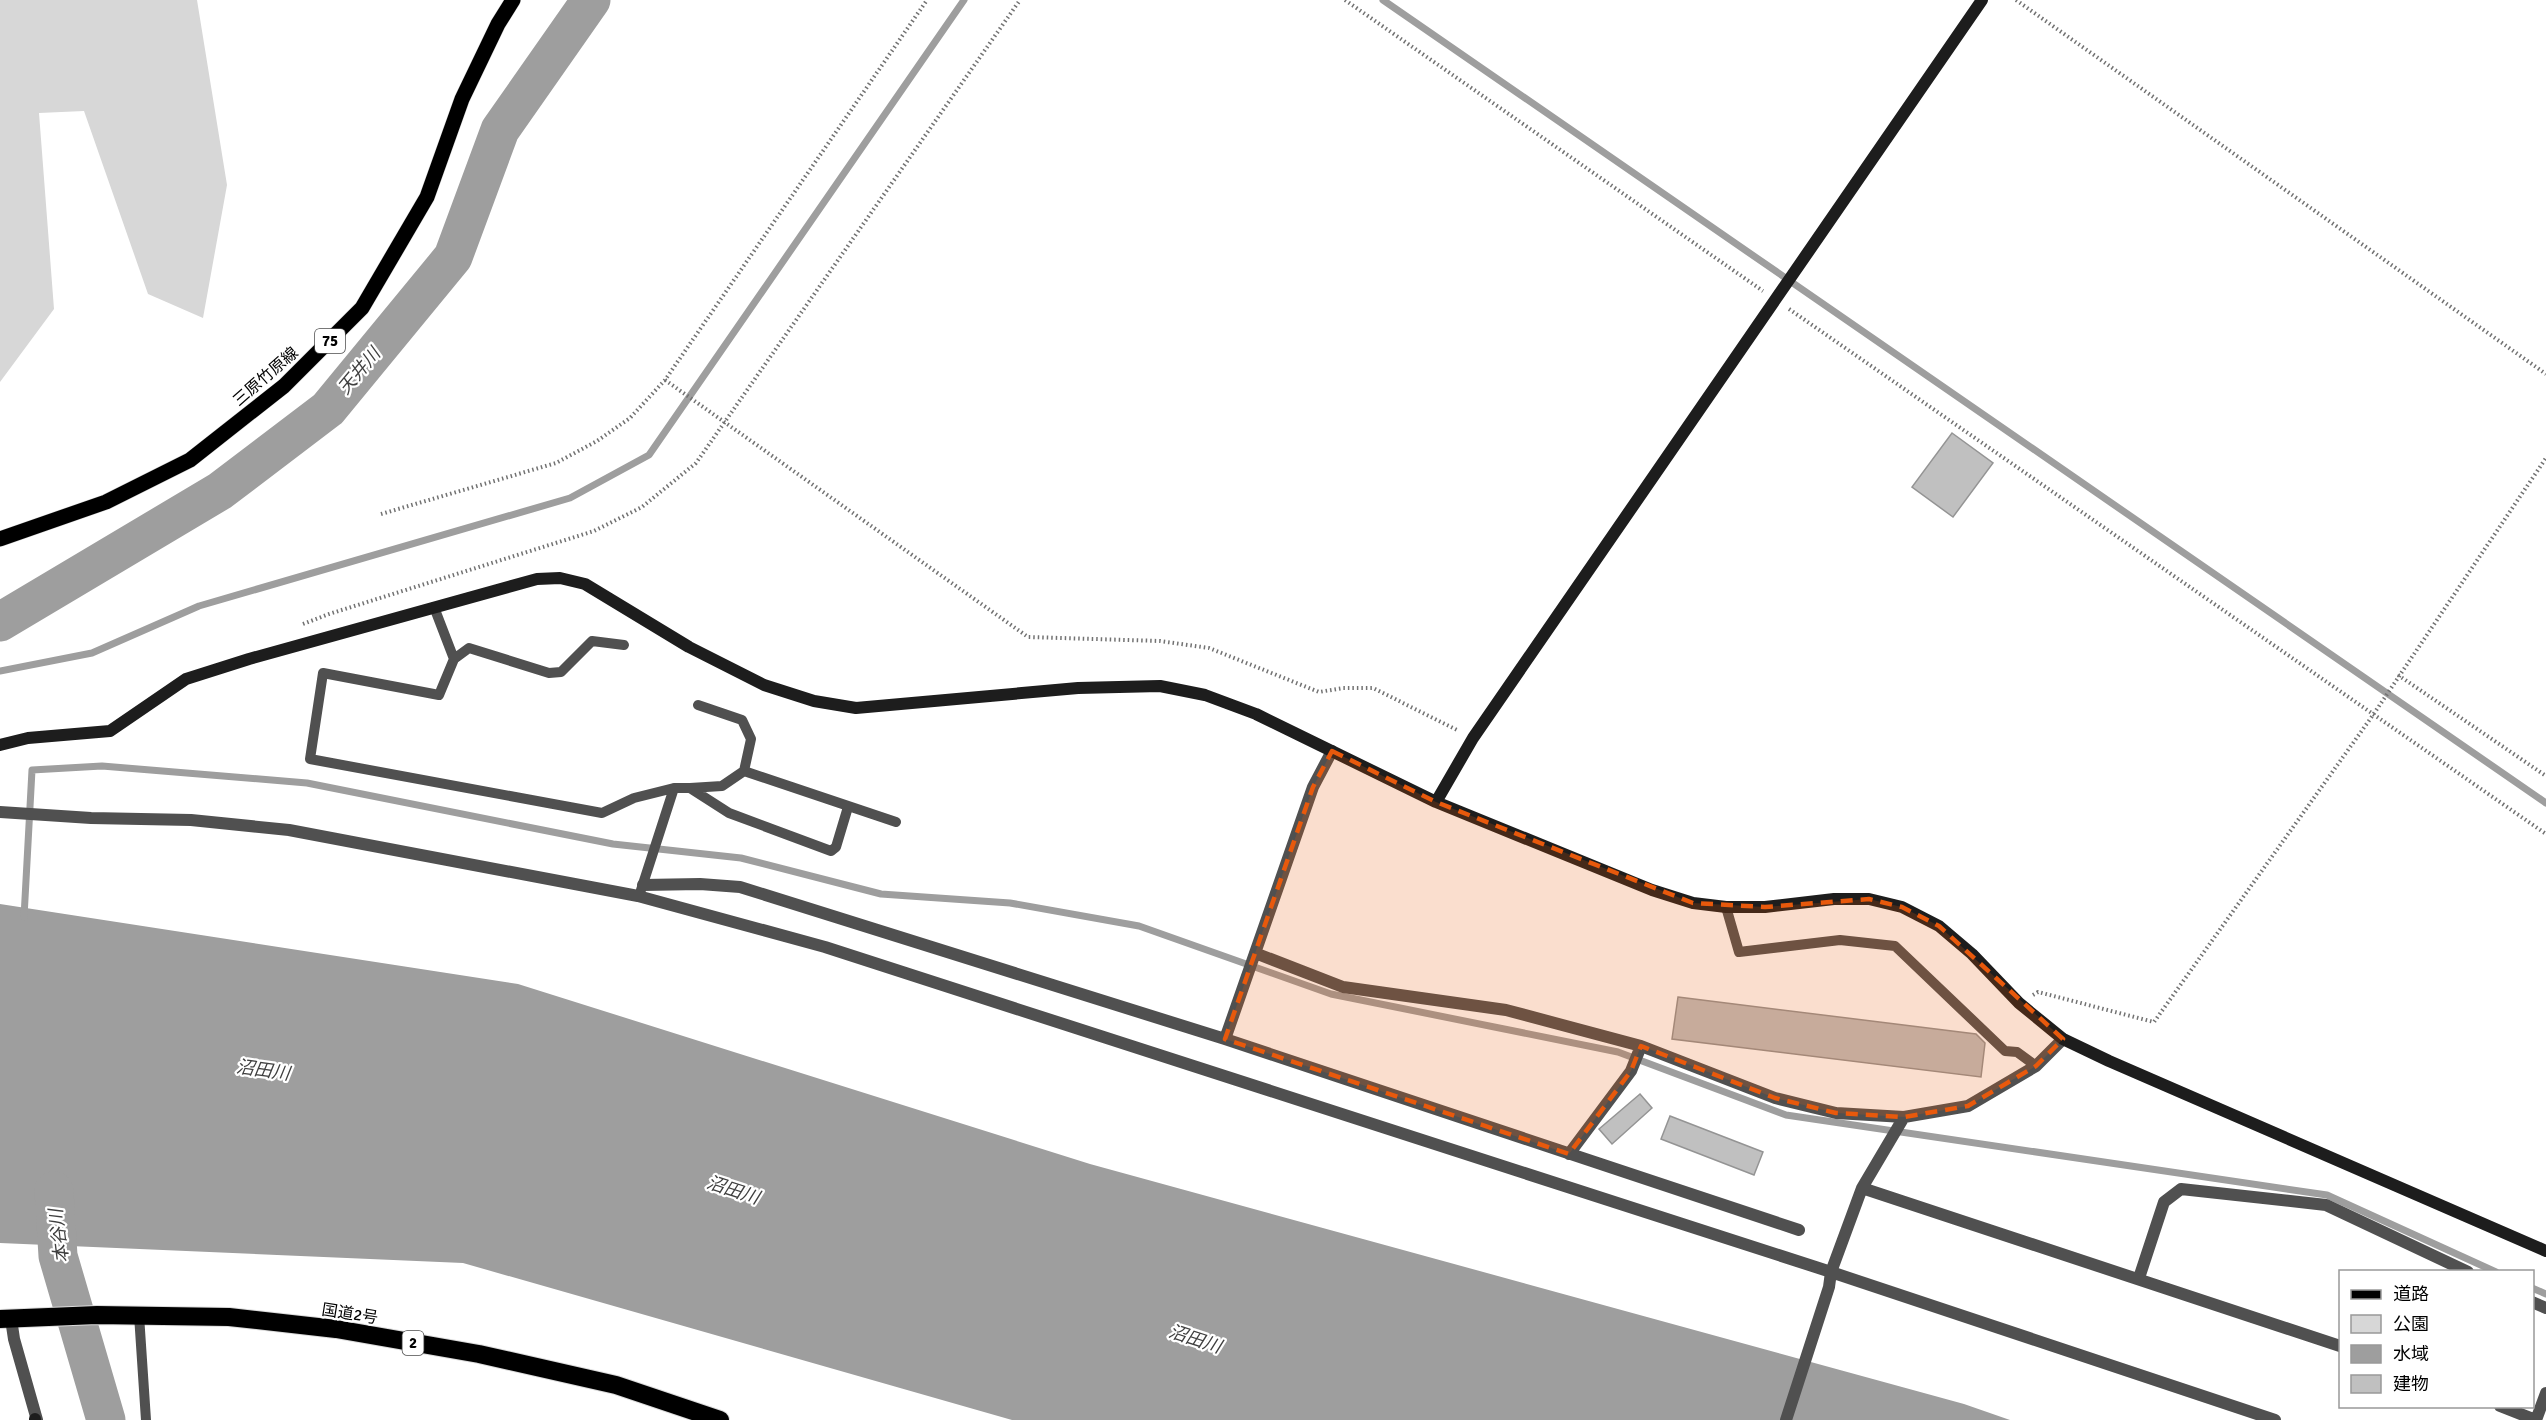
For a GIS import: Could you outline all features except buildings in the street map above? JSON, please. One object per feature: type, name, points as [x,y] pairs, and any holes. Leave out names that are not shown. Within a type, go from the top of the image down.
[{"type":"highway","name":"国道2号","points":[[12,1319],[97,1315],[229,1317],[336,1329],[479,1354],[616,1385],[720,1420]]},
{"type":"main road","name":"三原竹原線","points":[[0,539],[106,502],[190,460],[284,386],[362,308],[427,197],[462,99],[498,24],[513,0]]},
{"type":"street","points":[[1436,802],[1473,738],[1982,0]]},
{"type":"street","points":[[0,745],[28,738],[110,731],[186,679],[249,659],[537,579],[560,578],[585,584],[689,647],[764,685],[814,701],[856,708],[1078,688],[1160,686],[1205,695],[1256,714],[1436,802],[1652,890],[1693,903],[1726,907],[1766,907],[1834,899],[1869,899],[1902,907],[1939,926],[1972,954],[2019,1003],[2063,1039],[2546,1251]]},
{"type":"street","points":[[1226,1039],[1313,787],[1332,751]]},
{"type":"street","points":[[0,812],[91,818],[191,820],[289,830],[641,891],[825,946],[1831,1272],[2275,1420]]},
{"type":"street","points":[[641,891],[700,884],[740,887],[1226,1039],[1799,1230]]},
{"type":"street","points":[[1255,953],[1343,987],[1506,1010],[1641,1046],[1775,1098],[1836,1113],[1904,1117],[1968,1106],[2036,1066],[2063,1039]]},
{"type":"street","points":[[1569,1154],[1631,1071],[1641,1046]]},
{"type":"street","points":[[1786,1420],[1829,1287],[1831,1272],[1862,1188],[1904,1117]]},
{"type":"street","points":[[1862,1188],[2339,1346]]},
{"type":"street","points":[[2139,1278],[2164,1202],[2181,1189],[2326,1205],[2464,1270]]},
{"type":"street","points":[[12,1319],[14,1339],[35,1420]]},
{"type":"street","points":[[2503,1408],[2536,1420],[2546,1393]]},
{"type":"lane","points":[[434,607],[454,658]]},
{"type":"lane","points":[[624,645],[592,641],[561,672],[549,673],[469,648],[454,658],[439,695],[323,673],[310,759],[602,813],[634,798],[674,788],[722,786],[744,771],[751,739],[742,720],[698,705]]},
{"type":"lane","points":[[744,771],[896,822]]},
{"type":"lane","points":[[641,891],[674,788]]},
{"type":"lane","points":[[690,788],[729,813],[831,851],[836,847],[848,807]]},
{"type":"lane","points":[[1726,907],[1739,952],[1840,939],[1895,946],[2005,1051],[2017,1052],[2036,1066]]},
{"type":"lane","points":[[139,1315],[146,1420]]},
{"type":"path","points":[[381,514],[556,463],[597,441],[630,418],[665,380],[927,0]]},
{"type":"path","points":[[297,627],[329,614],[594,531],[642,507],[696,463],[1020,0]]},
{"type":"path","points":[[1345,0],[2546,834]]},
{"type":"path","points":[[2016,0],[2546,374]]},
{"type":"path","points":[[665,380],[1028,637],[1160,641],[1209,648],[1319,692],[1343,688],[1373,688],[1473,738]]},
{"type":"path","points":[[2019,1003],[2038,992],[2154,1022],[2373,715],[2546,458]]},
{"type":"path","points":[[2398,675],[2546,776]]},
{"type":"highlighted area","points":[[1332,751],[1436,802],[1693,903],[1765,907],[1869,899],[1902,907],[1939,926],[2063,1039],[2036,1066],[1968,1106],[1904,1117],[1836,1113],[1775,1098],[1641,1046],[1631,1071],[1569,1154],[1225,1039],[1313,787]]},
{"type":"green space","points":[[0,0],[197,0],[227,185],[203,318],[148,294],[84,111],[39,113],[54,309],[0,382]]},
{"type":"water","name":"沼田川","points":[[0,904],[518,984],[1090,1164],[1964,1404],[2010,1420],[1012,1420],[463,1263],[0,1243]]},
{"type":"waterway","name":"天井川","points":[[0,622],[220,491],[328,409],[453,257],[500,130],[591,0]]},
{"type":"waterway","points":[[0,671],[92,653],[199,606],[570,498],[649,455],[964,0]]},
{"type":"waterway","points":[[1383,0],[2546,803]]},
{"type":"waterway","points":[[24,917],[32,770],[102,766],[307,783],[613,844],[741,858],[881,894],[1010,903],[1139,926],[1331,994],[1618,1052],[1786,1115],[2327,1195],[2492,1270]]},
{"type":"waterway","name":"本谷川","points":[[54,1191],[58,1256],[106,1420]]},
{"type":"waterway","points":[[2534,1289],[2546,1294]]}]
